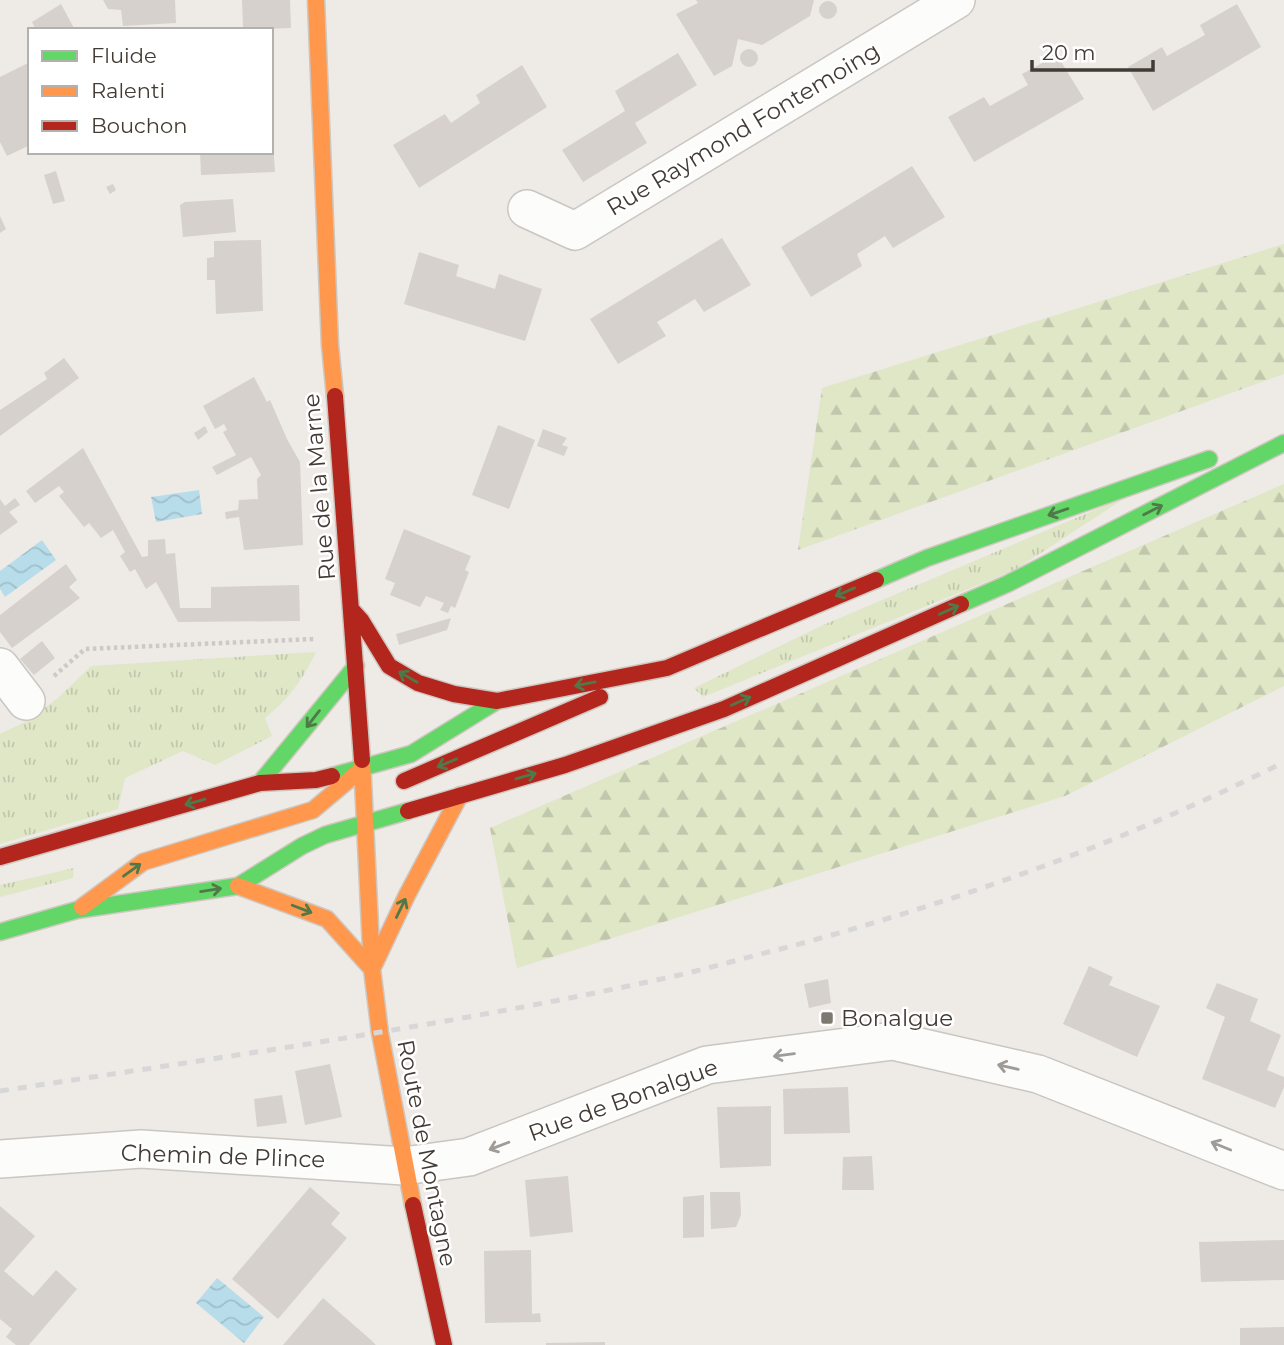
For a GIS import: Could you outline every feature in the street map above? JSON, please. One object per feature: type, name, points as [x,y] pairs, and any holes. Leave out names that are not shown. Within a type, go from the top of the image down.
[{"type":"main road","name":"Rue de la Marne","points":[[316,0],[330,345],[341,458],[363,768],[372,970]]},
{"type":"main road","points":[[364,822],[400,783],[927,558],[1284,433]]},
{"type":"main road","points":[[0,932],[77,910],[238,886],[302,846],[325,835],[565,765],[724,709],[1007,584],[1284,443]]},
{"type":"main road","points":[[352,610],[389,666],[418,683],[454,694],[497,701],[667,668]]},
{"type":"main road","points":[[260,783],[356,666]]},
{"type":"main road","points":[[0,857],[260,783],[316,780],[411,754],[497,701]]},
{"type":"main road","points":[[77,910],[143,862],[313,810],[363,768]]},
{"type":"main road","points":[[238,886],[327,919],[372,970],[407,895],[460,795]]},
{"type":"main road","name":"Route de Montagne","points":[[372,970],[404,1166],[444,1345]]},
{"type":"street","name":"Rue Raymond Fontemoing","points":[[527,209],[575,231],[957,0]]},
{"type":"street","points":[[0,667],[26,701]]},
{"type":"street","name":"Rue de Bonalgue","points":[[404,1166],[469,1157],[707,1065],[894,1041],[1038,1074],[1284,1171]]},
{"type":"street","name":"Chemin de Plince","points":[[0,1159],[141,1149],[404,1166]]},
{"type":"path","points":[[26,701],[85,649],[168,644],[354,640]]},
{"type":"green space","points":[[1284,244],[1284,374],[798,550],[822,388]]},
{"type":"green space","points":[[1284,484],[1284,686],[1065,796],[517,968],[490,828]]},
{"type":"green space","points":[[1128,496],[1015,570],[703,697],[694,688],[823,625]]},
{"type":"green space","points":[[316,652],[295,688],[265,718],[272,736],[215,765],[183,751],[125,778],[118,809],[0,844],[0,734],[27,721],[58,698],[91,666]]},
{"type":"green space","points":[[74,868],[73,878],[0,897],[0,885]]},
{"type":"water","points":[[199,490],[202,514],[156,522],[151,497]]},
{"type":"water","points":[[42,540],[56,560],[5,597],[0,589],[0,571]]},
{"type":"water","points":[[217,1278],[264,1317],[244,1343],[196,1303]]},
{"type":"building","points":[[103,0],[175,0],[176,23],[123,26],[121,10],[108,9]]},
{"type":"building","points":[[242,0],[290,0],[291,28],[236,28],[243,27]]},
{"type":"building","points":[[696,0],[814,0],[810,16],[762,45],[738,39],[732,66],[714,76],[676,14],[698,3]]},
{"type":"building","points":[[824,1],[832,1],[837,10],[835,17],[824,19],[819,14],[819,6]]},
{"type":"building","points":[[61,4],[74,28],[35,28],[32,22]]},
{"type":"building","points":[[1237,4],[1261,47],[1153,111],[1128,67],[1162,47],[1167,56],[1205,35],[1200,25]]},
{"type":"building","points":[[749,49],[755,52],[758,58],[755,64],[749,67],[743,64],[740,58],[743,52]]},
{"type":"building","points":[[678,53],[697,85],[635,123],[647,143],[583,182],[562,150],[625,111],[615,91]]},
{"type":"building","points":[[1057,55],[1084,99],[974,162],[948,117],[984,97],[990,106],[1028,85],[1022,74]]},
{"type":"building","points":[[28,63],[28,146],[7,156],[0,142],[0,77]]},
{"type":"building","points":[[522,65],[547,107],[419,188],[393,145],[445,114],[451,123],[480,103],[476,95]]},
{"type":"building","points":[[273,142],[275,172],[201,175],[200,154],[273,154]]},
{"type":"building","points":[[912,166],[945,217],[893,248],[885,236],[857,254],[862,266],[811,297],[781,247]]},
{"type":"building","points":[[56,171],[65,201],[53,204],[44,175]]},
{"type":"building","points":[[113,184],[116,190],[110,194],[106,187]]},
{"type":"building","points":[[233,199],[236,232],[183,237],[180,205],[185,202]]},
{"type":"building","points":[[0,216],[6,229],[0,233]]},
{"type":"building","points":[[722,238],[751,285],[704,312],[695,299],[657,322],[666,336],[618,364],[590,319]]},
{"type":"building","points":[[261,240],[263,311],[216,314],[215,280],[207,280],[207,258],[214,257],[214,241]]},
{"type":"building","points":[[419,252],[459,265],[456,276],[495,289],[499,274],[542,289],[525,341],[404,304]]},
{"type":"building","points":[[64,358],[79,378],[0,436],[0,410],[47,379],[44,373]]},
{"type":"building","points":[[254,377],[267,402],[270,400],[300,462],[303,545],[244,550],[239,517],[226,519],[225,512],[238,510],[239,500],[258,499],[257,479],[261,475],[251,457],[217,475],[212,467],[236,455],[223,432],[227,430],[224,424],[215,429],[203,406]]},
{"type":"building","points":[[498,425],[535,440],[509,509],[472,495]]},
{"type":"building","points":[[205,426],[208,432],[198,440],[194,433]]},
{"type":"building","points":[[543,429],[567,438],[562,445],[568,447],[564,456],[537,446]]},
{"type":"building","points":[[83,448],[142,557],[148,556],[148,540],[165,539],[166,554],[175,553],[180,608],[211,608],[211,587],[299,585],[300,621],[178,622],[156,582],[146,589],[135,569],[130,572],[120,556],[125,552],[113,530],[101,538],[89,523],[84,527],[59,496],[64,492],[59,486],[35,503],[26,491]]},
{"type":"building","points":[[15,498],[20,505],[9,512],[18,522],[0,535],[0,499],[5,506]]},
{"type":"building","points":[[404,529],[471,556],[465,570],[469,572],[455,608],[451,606],[448,613],[440,610],[444,603],[426,596],[420,607],[390,595],[395,583],[385,579]]},
{"type":"building","points":[[66,564],[77,580],[69,587],[80,598],[12,648],[0,632],[0,615]]},
{"type":"building","points":[[451,618],[447,630],[399,645],[396,634]]},
{"type":"building","points":[[42,641],[55,658],[34,675],[20,659]]},
{"type":"building","points":[[1089,966],[1113,977],[1109,985],[1160,1006],[1137,1057],[1063,1024]]},
{"type":"building","points":[[828,979],[831,1003],[809,1008],[804,984]]},
{"type":"building","points":[[1217,983],[1258,999],[1250,1021],[1281,1035],[1267,1070],[1284,1077],[1284,1087],[1275,1108],[1202,1079],[1225,1017],[1206,1008]]},
{"type":"building","points":[[330,1064],[342,1117],[305,1125],[295,1071]]},
{"type":"building","points":[[848,1087],[850,1133],[784,1134],[783,1089]]},
{"type":"building","points":[[282,1095],[287,1123],[257,1127],[254,1099]]},
{"type":"building","points":[[771,1106],[771,1166],[720,1168],[717,1107]]},
{"type":"building","points":[[872,1156],[874,1190],[842,1190],[843,1157]]},
{"type":"building","points":[[568,1176],[573,1232],[530,1237],[525,1180]]},
{"type":"building","points":[[310,1187],[340,1213],[331,1224],[347,1238],[278,1319],[232,1279]]},
{"type":"building","points":[[710,1192],[740,1192],[741,1215],[736,1227],[711,1229]]},
{"type":"building","points":[[704,1195],[704,1237],[683,1238],[683,1197]]},
{"type":"building","points":[[0,1206],[35,1236],[4,1271],[33,1296],[56,1270],[77,1289],[29,1345],[16,1345],[6,1337],[12,1329],[0,1319]]},
{"type":"building","points":[[1284,1240],[1284,1280],[1201,1282],[1199,1242]]},
{"type":"building","points":[[531,1250],[532,1314],[540,1313],[541,1322],[485,1323],[484,1251]]},
{"type":"building","points":[[323,1298],[371,1340],[376,1345],[283,1345]]},
{"type":"building","points":[[1284,1327],[1284,1345],[1240,1345],[1240,1328]]},
{"type":"building","points":[[605,1342],[605,1345],[546,1345],[546,1343]]},
{"type":"railway","points":[[0,1091],[417,1026],[708,968],[842,932],[971,892],[1099,845],[1284,762]]},
{"type":"traffic: fast","points":[[961,604],[1007,584],[1284,443]]},
{"type":"traffic: fast","points":[[876,580],[927,558],[1209,459]]},
{"type":"traffic: fast","points":[[260,783],[356,666]]},
{"type":"traffic: fast","points":[[332,776],[411,754],[497,701]]},
{"type":"traffic: fast","points":[[0,932],[77,910],[238,886],[302,846],[325,835],[408,811]]},
{"type":"traffic: slow","points":[[316,0],[330,345],[335,396]]},
{"type":"traffic: slow","points":[[362,760],[372,969],[380,1033],[413,1205]]},
{"type":"traffic: slow","points":[[82,907],[143,862],[313,810],[357,773]]},
{"type":"traffic: slow","points":[[238,886],[327,919],[372,969],[407,895],[460,795]]},
{"type":"traffic: jam","points":[[335,396],[362,760]]},
{"type":"traffic: jam","points":[[352,610],[389,666],[418,683],[454,694],[497,701],[667,668],[876,580]]},
{"type":"traffic: jam","points":[[408,811],[565,765],[724,709],[961,604]]},
{"type":"traffic: jam","points":[[404,781],[600,697]]},
{"type":"traffic: jam","points":[[0,857],[260,783],[316,780],[332,776]]},
{"type":"traffic: jam","points":[[413,1205],[444,1345]]},
{"type":"place","name":"Bonalgue","points":[[827,1018]]}]
